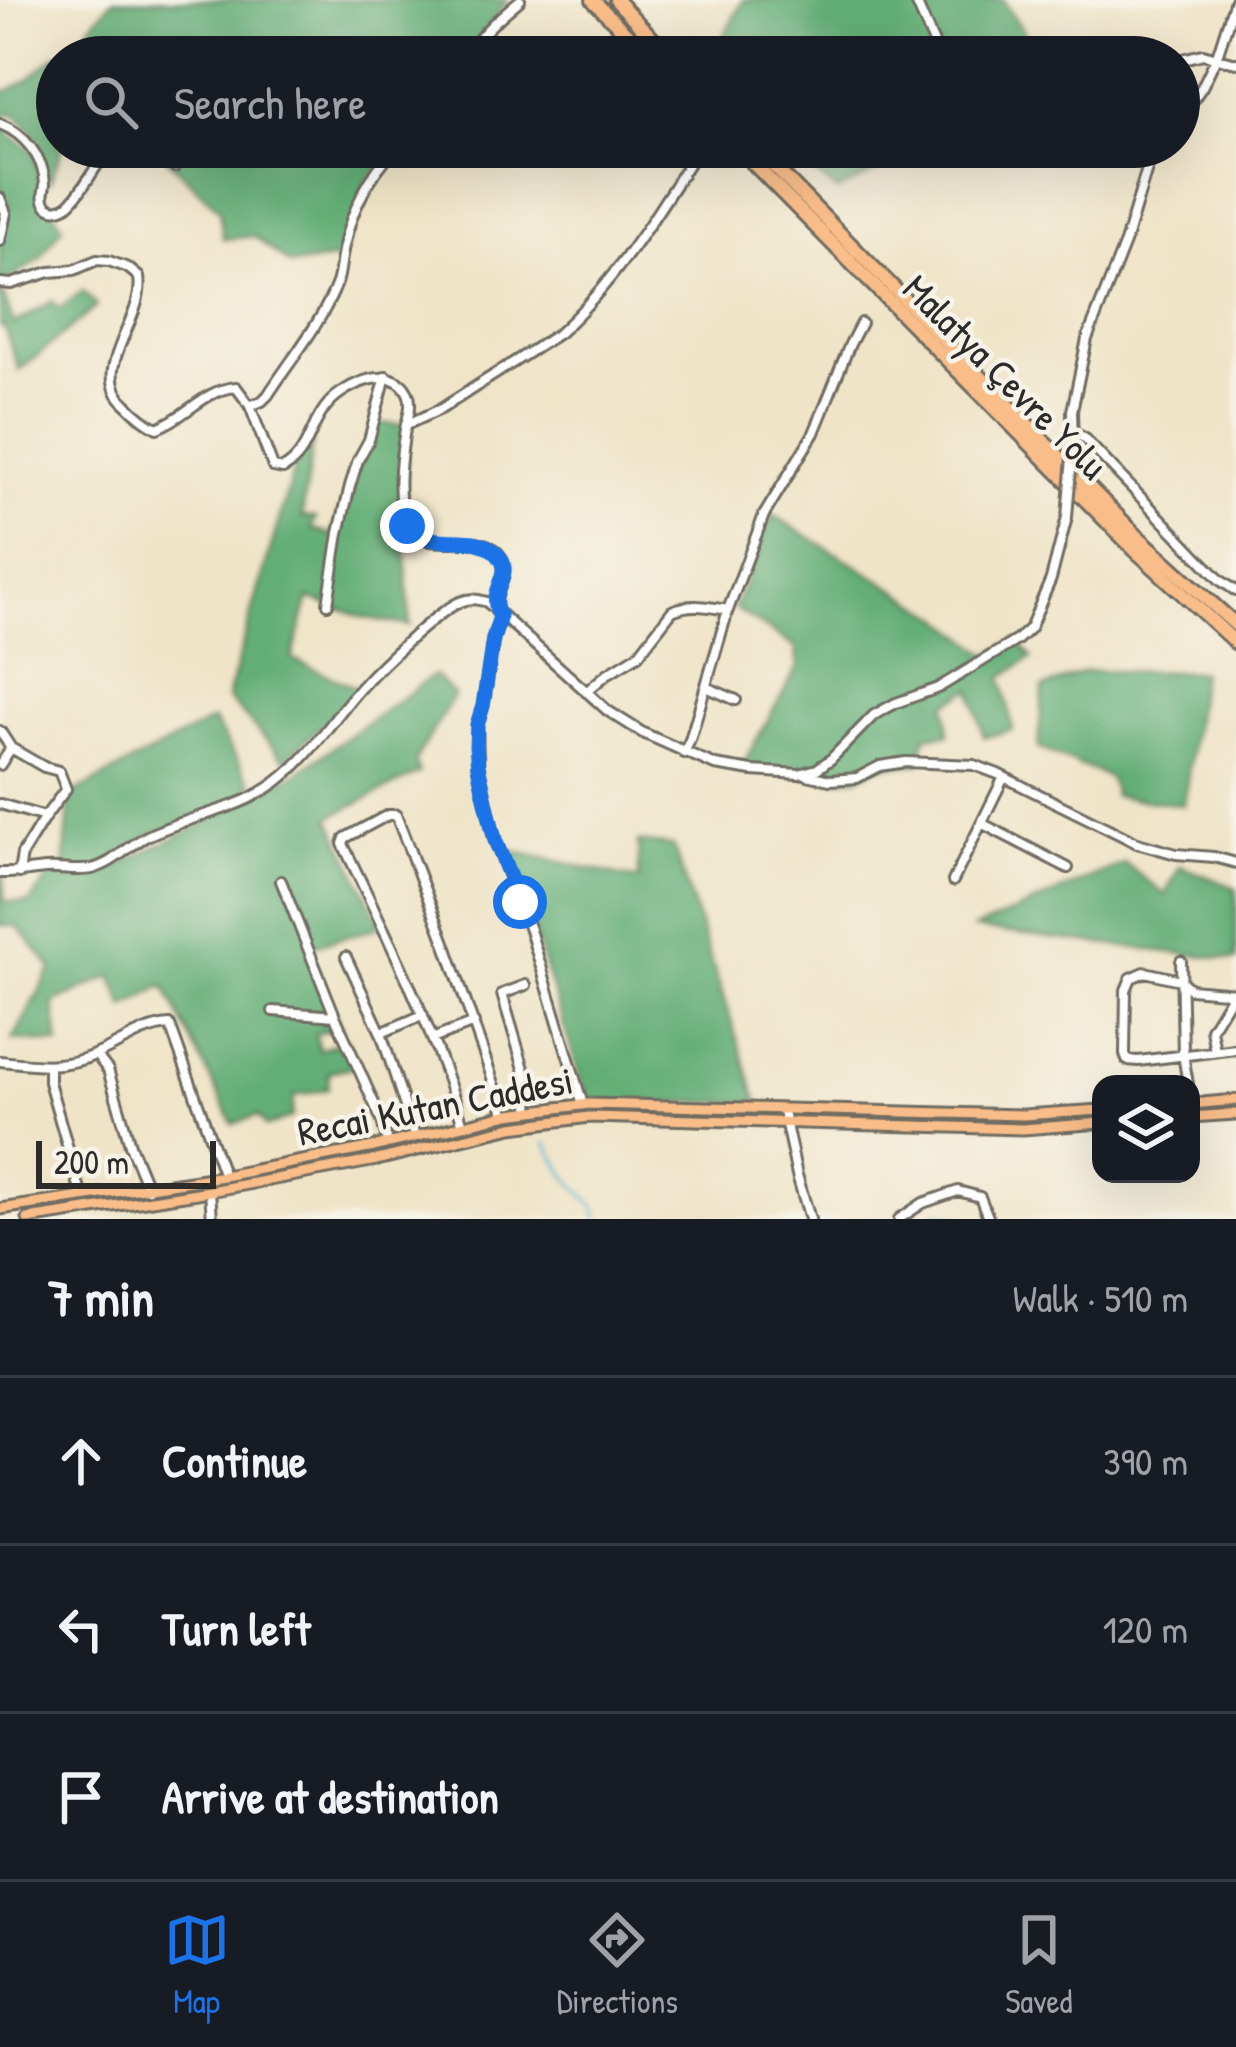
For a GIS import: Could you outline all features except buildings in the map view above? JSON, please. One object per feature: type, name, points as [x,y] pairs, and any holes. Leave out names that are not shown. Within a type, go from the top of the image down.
[{"type":"highway","points":[[592,0],[628,36]]},
{"type":"highway","points":[[616,0],[650,36]]},
{"type":"highway","name":"Malatya Çevre Yolu","points":[[758,168],[1135,550],[1236,643]]},
{"type":"highway","name":"Malatya Çevre Yolu","points":[[776,168],[1137,536],[1236,626]]},
{"type":"main road","points":[[1200,1103],[1236,1100]]},
{"type":"main road","name":"Recai Kutan Caddesi","points":[[0,1209],[224,1176],[388,1144],[505,1114],[583,1105],[1023,1115],[1092,1111]]},
{"type":"main road","points":[[1200,1116],[1236,1114]]},
{"type":"main road","name":"Recai Kutan Caddesi","points":[[28,1219],[210,1191],[377,1160],[531,1124],[589,1118],[1023,1129],[1092,1124]]},
{"type":"street","points":[[481,36],[520,0]]},
{"type":"street","points":[[915,0],[931,36]]},
{"type":"street","points":[[1200,90],[1235,0]]},
{"type":"street","points":[[1200,55],[1236,63]]},
{"type":"street","points":[[0,124],[19,134],[36,158]]},
{"type":"street","points":[[41,168],[44,201],[55,209],[73,201],[96,168]]},
{"type":"street","points":[[250,406],[268,395],[322,311],[338,280],[345,238],[367,182],[378,168]]},
{"type":"street","points":[[406,424],[441,409],[559,333],[617,268],[685,168]]},
{"type":"street","points":[[800,774],[831,759],[874,716],[938,688],[1030,628],[1051,579],[1066,518],[1072,411],[1087,339],[1125,243],[1147,168]]},
{"type":"street","points":[[0,198],[5,213],[0,241]]},
{"type":"street","points":[[0,283],[74,270],[97,260],[128,268],[140,277],[142,291],[112,367],[118,398],[158,428],[221,389],[236,387],[250,406],[273,467],[283,469],[296,462],[331,400],[352,387],[386,376],[407,389],[410,404],[400,465],[407,526],[417,537],[428,540],[477,542],[492,548],[505,571],[496,593],[498,614],[477,725],[478,766],[500,858],[530,930],[583,1105]]},
{"type":"street","points":[[684,753],[728,610],[764,515],[814,433],[861,323]]},
{"type":"street","points":[[328,604],[350,486],[369,440],[386,376]]},
{"type":"street","points":[[1072,432],[1084,438],[1236,591]]},
{"type":"street","points":[[0,873],[87,871],[104,866],[150,835],[221,811],[266,789],[296,766],[359,688],[439,615],[460,602],[496,593]]},
{"type":"street","points":[[475,598],[487,602],[608,711],[643,733],[715,765],[830,780],[857,778],[880,766],[906,762],[974,765],[1137,843],[1236,863]]},
{"type":"street","points":[[586,692],[638,656],[672,611],[698,605],[728,610]]},
{"type":"street","points":[[706,687],[736,700]]},
{"type":"street","points":[[0,731],[10,748],[59,771],[66,789],[22,854],[19,873]]},
{"type":"street","points":[[0,765],[10,748]]},
{"type":"street","points":[[953,881],[1004,777]]},
{"type":"street","points":[[0,804],[45,817]]},
{"type":"street","points":[[463,1125],[433,1039],[343,844],[345,838],[388,815],[395,815],[505,1114]]},
{"type":"street","points":[[983,824],[1068,868]]},
{"type":"street","points":[[281,881],[388,1144]]},
{"type":"street","points":[[346,957],[381,1033],[416,1137]]},
{"type":"street","points":[[1181,961],[1186,1075]]},
{"type":"street","points":[[1215,1051],[1211,1029],[1234,993],[1190,988],[1180,980],[1145,972],[1131,978],[1126,990],[1127,1060],[1236,1049]]},
{"type":"street","points":[[526,985],[502,994],[530,1089],[529,1111]]},
{"type":"street","points":[[272,1011],[334,1016]]},
{"type":"street","points":[[381,1033],[422,1015]]},
{"type":"street","points":[[433,1039],[474,1023]]},
{"type":"street","points":[[0,1061],[49,1067],[96,1055],[152,1026],[170,1025],[224,1176]]},
{"type":"street","points":[[96,1055],[108,1070],[148,1189]]},
{"type":"street","points":[[49,1067],[49,1082],[82,1197]]},
{"type":"street","points":[[782,1111],[810,1219]]},
{"type":"street","points":[[899,1219],[923,1203],[958,1190],[980,1197],[988,1217]]},
{"type":"street","points":[[210,1191],[212,1219]]},
{"type":"green space","points":[[113,0],[508,0],[481,36],[90,36],[89,27]]},
{"type":"green space","points":[[743,0],[920,0],[924,6],[949,0],[1003,0],[1026,36],[724,36]]},
{"type":"green space","points":[[36,73],[36,141],[16,114],[0,115],[0,95]]},
{"type":"green space","points":[[0,126],[7,126],[11,136],[33,150],[43,196],[63,226],[40,259],[4,283],[0,281],[0,237],[9,204],[0,191]]},
{"type":"green space","points":[[176,168],[378,168],[367,181],[341,259],[290,265],[254,236],[223,239],[219,209]]},
{"type":"green space","points":[[809,168],[884,168],[837,191]]},
{"type":"green space","points":[[0,285],[14,324],[53,301],[59,309],[83,291],[97,306],[19,371],[4,326],[0,327]]},
{"type":"green space","points":[[374,423],[406,425],[410,626],[362,617],[309,598],[292,659],[359,689],[285,760],[227,698],[296,462],[315,425],[302,517],[316,518],[312,529],[331,535]]},
{"type":"green space","points":[[773,515],[941,617],[989,655],[1017,640],[1032,658],[1002,677],[1013,730],[984,737],[971,689],[946,704],[949,734],[926,736],[919,763],[880,766],[857,778],[830,780],[817,769],[799,774],[740,769],[798,667],[795,647],[734,608]]},
{"type":"green space","points":[[1086,671],[1201,672],[1184,805],[1114,796],[1109,777],[1038,748],[1043,688]]},
{"type":"green space","points":[[434,675],[454,695],[415,761],[419,773],[330,817],[382,926],[309,947],[340,1028],[315,1034],[319,1050],[346,1040],[357,1066],[329,1072],[328,1089],[294,1096],[292,1117],[266,1127],[258,1116],[233,1124],[164,985],[125,1008],[112,976],[54,1003],[59,1044],[13,1040],[52,968],[17,926],[0,925],[0,873],[4,874],[4,901],[29,903],[55,869],[64,868],[70,795],[213,720],[253,785],[229,807],[150,835],[105,866],[114,866],[300,771]]},
{"type":"green space","points":[[638,842],[673,846],[758,1102],[588,1103],[508,850],[639,880]]},
{"type":"green space","points":[[1125,863],[1165,895],[1180,866],[1236,888],[1236,960],[975,929]]},
{"type":"waterway","points":[[546,1143],[599,1219]]},
{"type":"waterway","points":[[930,1219],[938,1212],[963,1219]]},
{"type":"route","points":[[407,526],[417,537],[428,540],[477,542],[502,559],[505,571],[494,600],[500,616],[476,746],[500,858],[520,902]]}]
